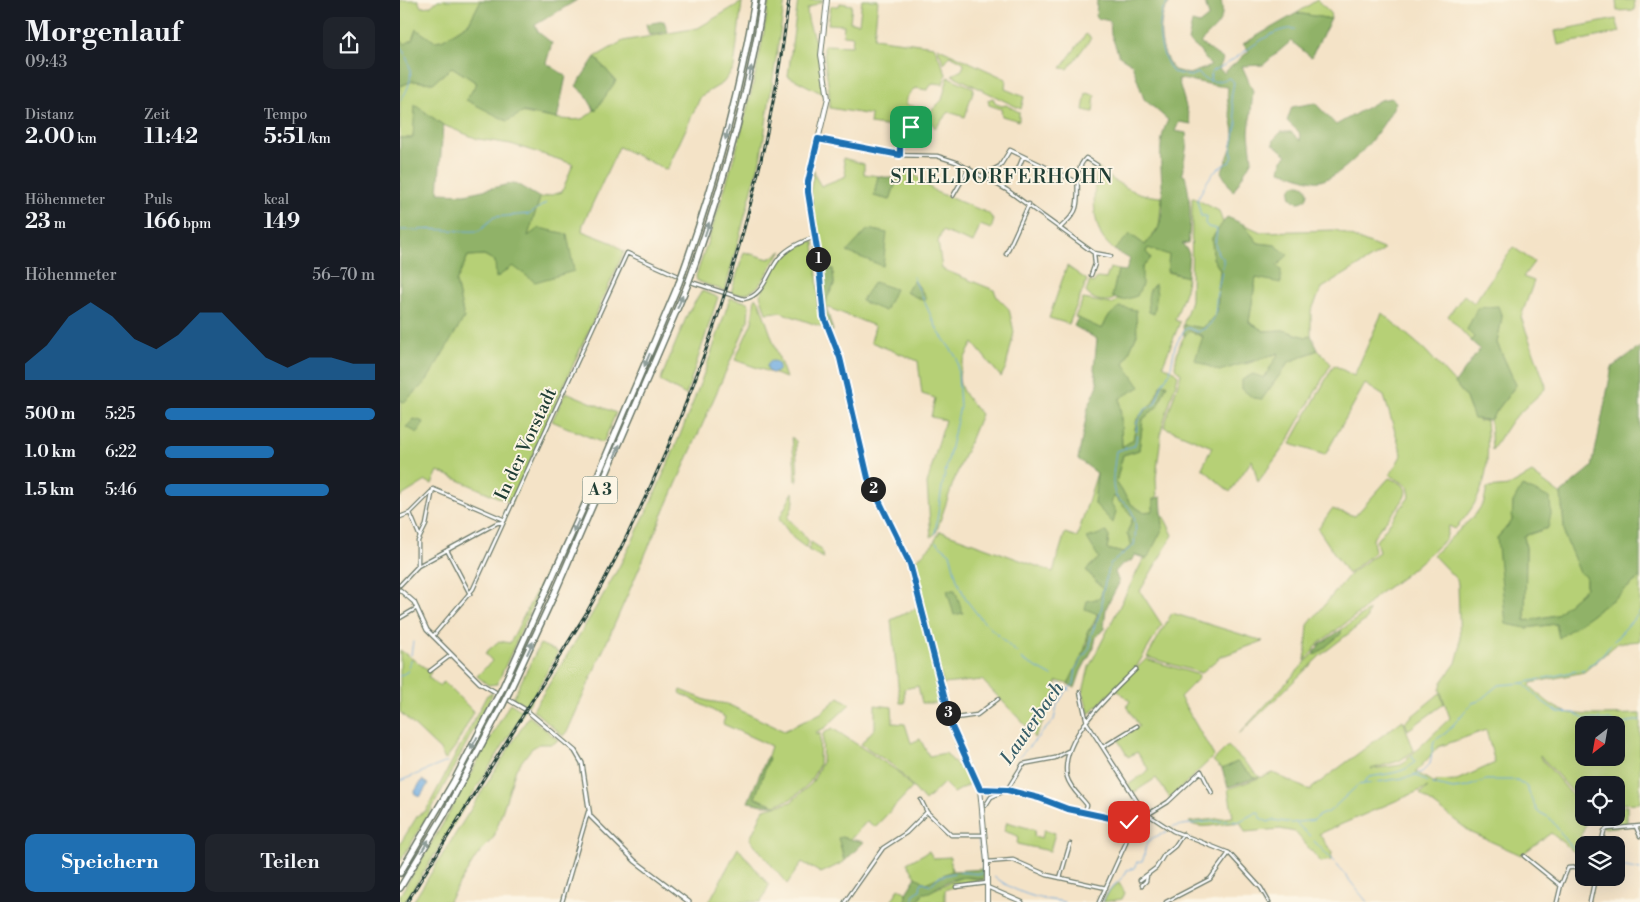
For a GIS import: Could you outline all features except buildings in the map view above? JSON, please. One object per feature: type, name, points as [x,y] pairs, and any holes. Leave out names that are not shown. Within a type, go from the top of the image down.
[{"type":"highway","name":"A 3","points":[[400,873],[454,781],[502,689],[588,499],[679,283],[708,201],[730,123],[755,0]]},
{"type":"highway","name":"A 3","points":[[400,888],[444,814],[503,704],[564,571],[691,275],[715,204],[738,125],[763,0]]},
{"type":"main road","points":[[827,0],[821,55],[828,98],[808,182],[822,307],[840,358],[868,478],[910,564],[949,719],[980,789],[985,807],[982,836],[987,862],[987,902]]},
{"type":"street","points":[[900,155],[900,141],[911,127]]},
{"type":"street","points":[[818,139],[900,155],[937,156],[969,168],[1028,204],[1094,253],[1112,256]]},
{"type":"street","points":[[983,175],[1000,166],[1010,150],[1077,182]]},
{"type":"street","points":[[1017,172],[1023,157]]},
{"type":"street","points":[[1060,227],[1076,211],[1079,168],[1086,158],[1097,164]]},
{"type":"street","points":[[953,196],[969,168]]},
{"type":"street","points":[[1006,254],[1028,204]]},
{"type":"street","name":"In der Vorstadt","points":[[433,636],[470,594],[627,253],[694,283],[744,299],[751,298],[758,293],[781,256],[787,250],[815,237]]},
{"type":"street","points":[[1091,275],[1095,264],[1094,253]]},
{"type":"street","points":[[432,491],[504,521]]},
{"type":"street","points":[[400,517],[410,513],[432,491]]},
{"type":"street","points":[[418,566],[418,541],[426,525],[432,491]]},
{"type":"street","points":[[410,513],[420,537]]},
{"type":"street","points":[[400,585],[418,566],[504,521]]},
{"type":"street","points":[[447,550],[470,594]]},
{"type":"street","points":[[400,590],[409,596],[433,636],[480,683],[526,710],[580,757],[588,812],[562,902]]},
{"type":"street","points":[[400,618],[417,608]]},
{"type":"street","points":[[430,671],[451,655]]},
{"type":"street","points":[[985,807],[991,796],[1004,790],[1023,764],[1055,758],[1068,750],[1102,704],[1136,669]]},
{"type":"street","points":[[1080,692],[1087,723],[1147,815],[1183,834],[1229,853],[1261,888],[1269,902]]},
{"type":"street","points":[[949,719],[977,715],[998,699]]},
{"type":"street","points":[[1103,747],[1136,726]]},
{"type":"street","points":[[1068,750],[1067,776],[1072,787],[1087,806],[1085,812]]},
{"type":"street","points":[[980,789],[995,788],[1039,798],[1068,809],[1129,822],[1147,815],[1168,802],[1201,771],[1212,792]]},
{"type":"street","points":[[921,800],[927,812],[951,835],[982,836]]},
{"type":"street","points":[[588,812],[634,861],[689,902]]},
{"type":"street","points":[[845,902],[883,848],[906,834],[927,812]]},
{"type":"street","points":[[1099,902],[1125,845],[1131,824],[1129,822]]},
{"type":"street","points":[[1603,836],[1604,831],[1638,827],[1640,836]]},
{"type":"street","points":[[1140,880],[1156,868],[1183,834]]},
{"type":"street","points":[[1060,878],[1070,844]]},
{"type":"street","points":[[1166,902],[1210,879],[1229,853]]},
{"type":"street","points":[[1524,856],[1561,885]]},
{"type":"street","points":[[987,862],[1013,860],[1048,875],[1106,888]]},
{"type":"street","points":[[1557,902],[1568,868],[1575,868]]},
{"type":"street","points":[[1142,885],[1146,881],[1147,875]]},
{"type":"street","points":[[956,887],[987,885],[1022,902]]},
{"type":"street","points":[[1590,902],[1593,886]]},
{"type":"green space","points":[[400,0],[418,0],[421,7],[431,6],[438,0],[481,0],[469,23],[442,40],[434,41],[416,30],[412,40],[405,45],[400,39]]},
{"type":"green space","points":[[481,0],[577,0],[535,25],[538,32],[552,43],[546,63],[566,76],[557,119],[524,112],[507,121],[466,100],[477,83],[452,67],[433,83],[413,81],[400,86],[400,39],[405,44],[412,40],[416,29],[434,41],[442,40],[469,23]]},
{"type":"green space","points":[[769,0],[785,0],[761,156],[725,291],[697,281],[696,276],[739,140],[756,71]]},
{"type":"green space","points":[[798,0],[824,0],[807,9],[808,20],[818,52],[825,95],[788,76]]},
{"type":"green space","points":[[862,0],[878,0],[874,38],[934,46],[946,74],[943,84],[933,83],[927,90],[915,88],[906,98],[906,105],[930,109],[908,129],[870,124],[871,115],[830,108],[824,45],[852,46],[853,36],[843,35],[844,25],[828,24],[831,6],[839,6],[840,3],[852,5],[850,22],[859,23]]},
{"type":"green space","points":[[1097,0],[1170,0],[1162,21],[1161,36],[1163,50],[1174,70],[1189,74],[1211,66],[1197,48],[1188,41],[1192,22],[1199,24],[1209,16],[1204,0],[1221,0],[1221,19],[1200,43],[1223,59],[1219,69],[1224,73],[1249,51],[1243,44],[1297,13],[1331,19],[1311,57],[1291,41],[1263,65],[1242,66],[1253,91],[1249,133],[1252,160],[1233,192],[1221,172],[1234,137],[1228,105],[1228,87],[1178,79],[1191,124],[1179,122],[1175,131],[1186,133],[1187,144],[1182,174],[1185,176],[1188,193],[1190,227],[1188,244],[1182,243],[1189,253],[1187,277],[1167,271],[1169,255],[1148,248],[1146,252],[1151,258],[1142,268],[1142,285],[1137,296],[1123,300],[1112,297],[1118,270],[1126,271],[1130,259],[1114,250],[1130,234],[1145,245],[1158,229],[1163,200],[1161,146],[1168,120],[1144,99],[1132,64],[1119,56],[1111,34],[1110,21],[1096,18]]},
{"type":"green space","points":[[1317,0],[1330,12],[1331,19],[1297,13]]},
{"type":"green space","points":[[1616,0],[1634,0],[1635,10],[1617,11]]},
{"type":"green space","points":[[742,2],[734,68],[723,83],[701,96],[667,170],[619,147],[583,224],[582,231],[613,243],[624,252],[511,503],[438,471],[432,484],[426,481],[400,497],[400,400],[404,402],[464,318],[456,282],[468,256],[484,255],[495,261],[497,278],[527,237],[540,198],[562,192],[573,164],[511,144],[478,139],[443,125],[416,105],[413,138],[400,138],[400,86],[413,81],[433,83],[452,67],[477,83],[467,100],[546,117],[576,120],[584,118],[594,110],[616,81],[595,57],[623,41],[698,28]]},
{"type":"green space","points":[[1616,19],[1620,32],[1558,45],[1555,31]]},
{"type":"green space","points":[[664,21],[668,32],[649,35],[646,24]]},
{"type":"green space","points":[[1086,34],[1091,38],[1068,69],[1061,68]]},
{"type":"green space","points":[[937,47],[1006,79],[1005,89],[1024,97],[1021,109],[952,75],[962,70],[963,62],[950,55],[944,64]]},
{"type":"green space","points":[[595,57],[616,81],[595,111],[585,94],[576,86]]},
{"type":"green space","points":[[948,77],[974,88],[965,117],[949,112],[935,128],[927,115],[942,100]]},
{"type":"green space","points":[[1086,93],[1095,95],[1093,112],[1083,110]]},
{"type":"green space","points":[[993,98],[996,104],[1006,105],[1019,112],[1019,121],[1002,116],[1001,109],[989,105],[988,100]]},
{"type":"green space","points":[[1391,98],[1396,102],[1375,136],[1342,170],[1320,181],[1280,171],[1282,160],[1287,155],[1273,144],[1274,139],[1281,132],[1291,132],[1301,141],[1299,132],[1287,121],[1292,107],[1315,103],[1336,125],[1380,100]]},
{"type":"green space","points":[[415,105],[443,125],[438,193],[465,194],[515,183],[540,198],[528,236],[539,228],[567,234],[574,271],[535,282],[513,266],[496,278],[495,261],[484,255],[468,256],[456,282],[464,318],[426,382],[404,402],[400,400],[400,138],[413,138]]},
{"type":"green space","points":[[843,158],[864,164],[864,174],[878,176],[874,196],[890,200],[897,179],[906,168],[936,192],[988,213],[994,220],[991,229],[980,225],[973,243],[942,231],[938,242],[942,269],[994,290],[997,297],[1009,309],[1014,332],[1006,367],[1001,377],[973,343],[966,355],[959,374],[959,381],[966,396],[981,414],[953,483],[936,533],[931,537],[927,484],[945,420],[931,417],[935,398],[922,394],[918,361],[871,342],[875,326],[826,307],[827,298],[834,285],[833,269],[826,270],[821,268],[810,192],[814,170],[821,186],[846,176]]},
{"type":"green space","points":[[1098,168],[1112,179],[1135,192],[1162,197],[1159,227],[1145,245],[1130,234],[1114,250],[1102,237],[1095,211],[1094,193]]},
{"type":"green space","points":[[878,176],[897,179],[890,200],[874,196]]},
{"type":"green space","points":[[1295,184],[1303,184],[1308,189],[1306,200],[1295,202],[1290,197],[1290,189]]},
{"type":"green space","points":[[1192,197],[1219,211],[1223,223],[1212,238],[1213,258],[1220,270],[1217,313],[1203,328],[1183,325],[1191,300]]},
{"type":"green space","points":[[1227,217],[1243,224],[1258,243],[1275,245],[1288,255],[1277,266],[1281,270],[1281,283],[1256,278],[1249,322],[1264,331],[1283,330],[1306,337],[1311,335],[1318,350],[1289,362],[1262,399],[1253,398],[1242,389],[1242,380],[1253,374],[1264,378],[1279,353],[1219,371],[1195,360],[1203,336],[1189,331],[1184,336],[1183,325],[1203,328],[1217,313],[1220,270],[1213,258],[1212,238]]},
{"type":"green space","points":[[1243,224],[1261,232],[1336,230],[1383,249],[1383,251],[1322,288],[1311,311],[1311,335],[1306,337],[1283,330],[1264,331],[1249,322],[1256,277],[1277,266],[1275,245],[1258,243]]},
{"type":"green space","points":[[868,229],[887,233],[883,266],[847,252]]},
{"type":"green space","points":[[811,241],[814,242],[820,312],[825,328],[780,312],[766,313],[760,295],[779,260],[788,252]]},
{"type":"green space","points":[[1148,247],[1170,255],[1167,272],[1187,277],[1186,289],[1175,320],[1180,322],[1163,365],[1176,372],[1178,376],[1162,427],[1156,478],[1157,498],[1153,499],[1153,511],[1143,512],[1131,504],[1116,482],[1123,455],[1139,450],[1143,419],[1158,406],[1167,384],[1161,385],[1154,401],[1137,419],[1133,440],[1122,447],[1120,398],[1123,364],[1137,334],[1108,317],[1102,330],[1075,317],[1083,299],[1112,304],[1119,299],[1123,300],[1140,279],[1142,268],[1151,258],[1146,252]]},
{"type":"green space","points":[[1513,247],[1534,262],[1523,277],[1534,281],[1521,317],[1546,386],[1512,420],[1492,450],[1490,420],[1516,385],[1497,343],[1502,317],[1471,341],[1448,316],[1464,295],[1474,303]]},
{"type":"green space","points":[[782,251],[756,288],[741,294],[731,293],[744,252],[769,259]]},
{"type":"green space","points":[[1067,266],[1087,280],[1069,324],[1049,318]]},
{"type":"green space","points":[[821,268],[826,270],[833,269],[834,285],[827,298],[826,307],[833,331],[831,332],[824,313]]},
{"type":"green space","points":[[1110,268],[1118,270],[1113,297],[1116,298],[1104,301],[1092,298],[1086,292],[1090,281],[1093,283],[1097,278],[1106,279]]},
{"type":"green space","points":[[914,280],[927,298],[924,301],[906,292]]},
{"type":"green space","points":[[874,282],[895,289],[885,311],[861,301]]},
{"type":"green space","points":[[1155,284],[1157,294],[1154,314],[1149,312],[1148,301],[1150,290]]},
{"type":"green space","points":[[702,291],[718,297],[686,395],[660,381],[688,313]]},
{"type":"green space","points":[[755,297],[759,301],[786,378],[735,360],[752,322]]},
{"type":"green space","points":[[730,298],[747,302],[749,305],[748,321],[568,730],[563,736],[533,710],[619,567],[651,502],[680,435]]},
{"type":"green space","points":[[1498,306],[1502,317],[1497,343],[1516,385],[1490,420],[1474,419],[1466,398],[1455,383],[1480,349],[1471,341],[1474,337],[1467,330],[1477,308]]},
{"type":"green space","points":[[1119,307],[1136,310],[1137,334],[1124,364],[1140,387],[1120,398],[1122,447],[1133,440],[1137,419],[1154,401],[1161,384],[1167,384],[1158,406],[1143,419],[1139,450],[1123,455],[1116,482],[1131,504],[1143,512],[1153,511],[1153,499],[1161,497],[1163,528],[1147,559],[1135,555],[1131,561],[1121,565],[1115,572],[1119,583],[1106,608],[1104,629],[1096,637],[1094,647],[1081,671],[1075,688],[1068,684],[1088,643],[1087,632],[1094,625],[1098,614],[1085,609],[1087,601],[1100,598],[1103,589],[1086,570],[1099,558],[1087,538],[1106,532],[1109,537],[1107,549],[1123,553],[1132,545],[1127,534],[1133,517],[1114,496],[1111,503],[1116,512],[1113,523],[1094,503],[1097,473],[1078,459],[1088,408],[1098,385],[1094,369],[1097,339],[1074,326],[1078,318],[1102,329],[1108,317]]},
{"type":"green space","points":[[1382,313],[1425,350],[1455,383],[1479,421],[1486,420],[1487,466],[1480,492],[1474,504],[1455,529],[1449,526],[1446,539],[1404,576],[1376,596],[1362,611],[1319,643],[1305,661],[1308,625],[1351,573],[1379,552],[1376,541],[1410,496],[1408,486],[1390,475],[1402,454],[1384,396],[1365,384],[1325,455],[1290,444],[1334,365],[1354,376]]},
{"type":"green space","points":[[1189,331],[1203,337],[1246,364],[1279,353],[1264,378],[1262,399],[1289,362],[1318,350],[1331,364],[1286,444],[1258,482],[1252,460],[1230,492],[1202,468],[1212,447],[1164,427],[1181,374],[1175,367],[1177,352],[1183,338]]},
{"type":"green space","points":[[1640,347],[1640,577],[1619,595],[1559,638],[1556,624],[1526,628],[1506,624],[1497,538],[1512,521],[1513,502],[1522,486],[1550,498],[1551,514],[1548,528],[1524,536],[1526,548],[1525,621],[1556,615],[1586,588],[1586,577],[1580,573],[1565,537],[1561,493],[1592,467],[1612,367]]},
{"type":"green space","points":[[566,392],[616,413],[603,443],[552,421]]},
{"type":"green space","points":[[414,419],[424,422],[418,433],[406,427]]},
{"type":"green space","points":[[792,437],[796,441],[798,480],[796,481]]},
{"type":"green space","points":[[1097,473],[1111,503],[1114,496],[1133,517],[1127,534],[1132,545],[1123,553],[1107,549],[1109,537],[1099,558],[1086,570],[1103,589],[1096,617],[1087,632],[1084,652],[1075,672],[1068,684],[1057,681],[1054,701],[1034,738],[1031,731],[982,680],[943,684],[912,564],[933,544],[940,531],[1053,572],[1065,533],[1077,537]]},
{"type":"green space","points":[[1532,473],[1561,495],[1565,537],[1586,577],[1586,588],[1556,615],[1525,621],[1526,548],[1524,536],[1548,528],[1513,502],[1512,521],[1497,538],[1526,628],[1556,624],[1559,637],[1619,595],[1640,577],[1640,641],[1618,643],[1584,672],[1531,683],[1530,686],[1552,705],[1568,712],[1588,715],[1640,714],[1640,803],[1625,804],[1625,776],[1575,776],[1575,795],[1540,755],[1575,798],[1575,826],[1585,826],[1581,836],[1575,836],[1575,853],[1551,833],[1521,855],[1472,833],[1420,794],[1428,787],[1319,834],[1332,852],[1331,860],[1321,862],[1295,832],[1280,829],[1245,832],[1241,823],[1200,826],[1189,822],[1233,817],[1228,789],[1273,773],[1311,791],[1312,788],[1403,720],[1414,751],[1399,761],[1371,769],[1401,765],[1450,718],[1440,690],[1442,682],[1456,663],[1460,648],[1458,584],[1457,580],[1433,555],[1475,515],[1484,502],[1487,488],[1509,486]],"holes":[[[1486,730],[1495,763],[1457,780],[1435,781],[1437,785],[1416,772],[1438,747]]]},
{"type":"green space","points":[[1389,478],[1403,485],[1406,490],[1405,497],[1376,534],[1373,540],[1375,552],[1348,574],[1318,529],[1332,509],[1355,516]]},
{"type":"green space","points":[[793,492],[794,502],[788,518],[809,541],[806,548],[793,538],[779,519]]},
{"type":"green space","points":[[1161,511],[1173,535],[1140,591],[1162,625],[1135,669],[1089,714],[1083,692],[1089,667],[1163,524]]},
{"type":"green space","points":[[562,541],[497,684],[488,685],[477,676],[492,661],[485,653],[499,641],[510,643]]},
{"type":"green space","points":[[811,542],[820,548],[824,558],[808,550]]},
{"type":"green space","points":[[947,590],[955,590],[963,613],[954,615]]},
{"type":"green space","points":[[921,606],[943,701],[942,703],[922,703],[918,686],[904,689],[905,703],[900,703],[891,620]]},
{"type":"green space","points":[[1369,610],[1366,620],[1321,655],[1237,736],[1313,654],[1317,654],[1340,634],[1341,630]]},
{"type":"green space","points":[[1172,613],[1263,641],[1220,657],[1201,673],[1147,657]]},
{"type":"green space","points":[[1341,630],[1341,634],[1317,654],[1313,654],[1320,644]]},
{"type":"green space","points":[[540,644],[558,652],[528,706],[513,698]]},
{"type":"green space","points":[[400,650],[431,672],[428,677],[439,686],[444,682],[474,712],[455,747],[445,760],[440,750],[400,712]]},
{"type":"green space","points":[[1146,659],[1199,675],[1198,679],[1180,697],[1214,756],[1170,798],[1156,778],[1133,793],[1128,785],[1149,770],[1137,752],[1128,757],[1118,740],[1139,726],[1127,706],[1130,701],[1116,689]]},
{"type":"green space","points":[[681,690],[708,701],[727,704],[784,731],[821,713],[839,697],[850,704],[825,728],[816,732],[816,735],[820,733],[819,765],[810,782],[791,799],[775,805],[755,798],[771,746],[723,724],[725,717],[680,693]]},
{"type":"green space","points":[[493,693],[429,814],[400,862],[400,844],[418,815],[426,811],[487,695]]},
{"type":"green space","points":[[1440,693],[1444,704],[1408,730],[1405,722]]},
{"type":"green space","points":[[510,703],[524,712],[405,902],[400,902],[400,895],[441,827]]},
{"type":"green space","points":[[875,705],[892,707],[893,723],[905,724],[911,743],[920,739],[929,756],[946,753],[957,766],[962,763],[954,747],[955,742],[974,782],[954,793],[944,783],[925,801],[894,766],[861,744],[875,728]]},
{"type":"green space","points":[[529,716],[558,740],[553,744],[539,744],[531,749],[516,769],[494,837],[476,857],[448,902],[413,902]]},
{"type":"green space","points":[[832,728],[896,770],[912,788],[875,827],[867,821],[850,840],[839,838],[844,862],[821,873],[802,862],[787,884],[750,839],[764,809],[791,802],[812,783],[822,762],[823,734]]},
{"type":"green space","points":[[1228,746],[1260,777],[1255,778],[1237,762],[1222,769],[1213,761]]},
{"type":"green space","points":[[767,757],[769,758],[755,798],[775,805],[748,802]]},
{"type":"green space","points":[[1237,762],[1255,778],[1228,787],[1222,769]]},
{"type":"green space","points":[[1625,806],[1627,806],[1627,826],[1604,828],[1602,826],[1625,826]]},
{"type":"green space","points":[[1007,822],[1035,830],[1034,836],[1042,838],[1044,830],[1055,833],[1050,851],[1017,844],[1018,836],[1004,831]]},
{"type":"green space","points":[[838,838],[864,842],[845,861]]},
{"type":"green space","points":[[738,848],[769,885],[761,902],[709,902]]},
{"type":"green space","points":[[929,851],[933,858],[950,857],[952,871],[926,883],[916,877],[907,863]]},
{"type":"green space","points":[[984,869],[984,880],[967,877],[956,879],[923,893],[917,902],[906,902],[906,893],[916,877],[926,883],[952,871]]},
{"type":"green space","points":[[963,877],[984,880],[961,884],[945,890],[945,902],[917,902],[923,893]]},
{"type":"green space","points":[[1119,883],[1125,893],[1122,899],[1103,902],[1110,890]]},
{"type":"green space","points":[[899,888],[906,893],[906,902],[891,902]]},
{"type":"water","points":[[775,361],[778,362],[778,372],[771,373],[768,372],[767,365],[768,362]]},
{"type":"water","points":[[422,780],[428,784],[420,797],[414,793]]},
{"type":"waterway","name":"Lauterbach","points":[[1001,788],[1006,784],[1017,767],[1019,757],[1054,720],[1057,705],[1065,692],[1074,684],[1076,668],[1090,647],[1091,635],[1102,607],[1102,594],[1110,564],[1134,545],[1135,519],[1127,505],[1117,498],[1113,487],[1116,451],[1134,446],[1137,422],[1144,410],[1155,404],[1162,384],[1170,372],[1175,346],[1184,330],[1188,328],[1198,332],[1210,324],[1215,315],[1223,258],[1218,254],[1215,244],[1217,229],[1208,227],[1205,223],[1206,216],[1201,216],[1197,200],[1214,173],[1230,162],[1233,157],[1231,150],[1237,123],[1231,99],[1234,82],[1229,78],[1212,81],[1205,79],[1198,73],[1190,76],[1173,72],[1162,51],[1160,36],[1162,13],[1169,0]]},
{"type":"waterway","points":[[1212,71],[1222,67],[1264,38],[1285,29],[1295,29]]},
{"type":"waterway","points":[[400,46],[410,67],[408,87],[400,101]]},
{"type":"waterway","points":[[1210,81],[1211,72]]},
{"type":"waterway","points":[[418,230],[479,231],[494,217],[530,214],[546,203]]},
{"type":"waterway","points":[[400,230],[416,230]]},
{"type":"waterway","points":[[913,277],[938,331],[957,358],[960,407],[942,487],[935,534]]},
{"type":"waterway","points":[[936,542],[950,553],[957,580],[967,601],[981,619],[1017,653]]},
{"type":"waterway","points":[[1614,641],[1640,612]]},
{"type":"waterway","points":[[411,655],[413,642]]},
{"type":"waterway","points":[[1173,827],[1206,822],[1238,822],[1257,812],[1260,818],[1268,822],[1273,820],[1292,823],[1314,820],[1318,816],[1330,811],[1358,785],[1410,777],[1422,772],[1430,764],[1434,741],[1447,732],[1472,703],[1479,701],[1498,685],[1523,683],[1585,669],[1602,656],[1612,643]]},
{"type":"waterway","points":[[1021,659],[1052,676]]},
{"type":"waterway","points":[[400,676],[408,671],[411,660]]},
{"type":"waterway","points":[[1523,683],[1543,702],[1558,712],[1574,713],[1584,719],[1608,720],[1618,724],[1640,720]]},
{"type":"waterway","points":[[1059,684],[1070,690]]},
{"type":"waterway","points":[[1363,783],[1369,777],[1394,773],[1405,769],[1415,762],[1412,756]]},
{"type":"waterway","points":[[400,781],[447,762]]},
{"type":"waterway","points":[[1414,774],[1428,782]]},
{"type":"waterway","points":[[1432,784],[1453,789],[1467,787],[1486,780],[1517,780],[1526,786],[1537,811],[1550,818],[1569,844],[1575,849]]},
{"type":"waterway","name":"Lauterbach","points":[[983,804],[988,795],[997,789]]},
{"type":"waterway","name":"Lauterbach","points":[[914,902],[913,895],[920,890],[923,882],[931,885],[938,877],[958,872],[982,874],[977,831],[978,815],[981,807]]},
{"type":"waterway","points":[[1296,823],[1310,836]]},
{"type":"waterway","points":[[1102,902],[1110,889],[1125,875],[1127,870],[1134,868],[1137,862],[1142,861],[1148,842],[1168,832]]},
{"type":"waterway","points":[[1314,841],[1334,862]]},
{"type":"waterway","points":[[1337,865],[1367,902]]},
{"type":"waterway","points":[[1625,867],[1640,870]]},
{"type":"waterway","points":[[994,876],[1004,884],[1021,892],[1043,899],[1064,902]]},
{"type":"railway","points":[[407,902],[587,612],[625,540],[659,466],[690,392],[718,316],[741,239],[761,160],[777,81],[789,0]]},
{"type":"district","name":"STIELDORFERHOHN","points":[[1002,177]]},
{"type":"route","points":[[911,127],[900,141],[900,155],[876,152],[818,139],[808,182],[824,317],[840,358],[868,478],[910,564],[924,610],[949,719],[958,744],[980,789],[995,788],[1007,790],[1039,798],[1068,809],[1129,822]]}]
